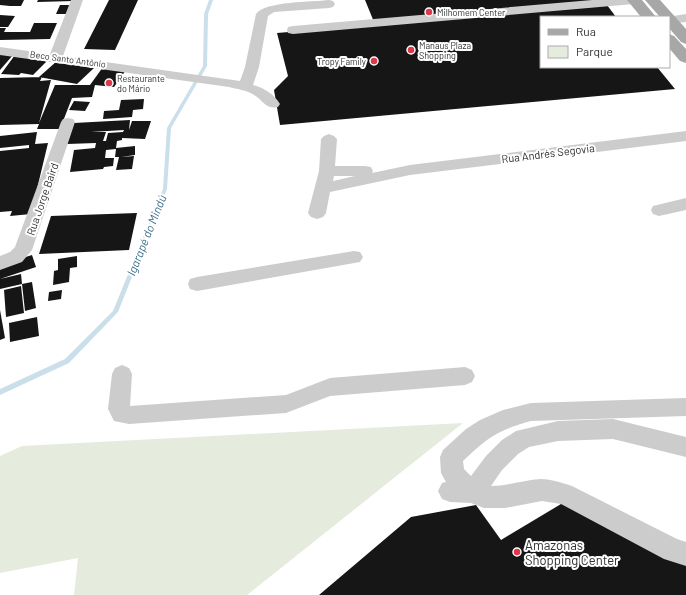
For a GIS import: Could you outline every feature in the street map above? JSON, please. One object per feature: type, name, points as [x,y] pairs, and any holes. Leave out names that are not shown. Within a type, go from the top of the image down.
[{"type":"main road","points":[[634,0],[648,16]]},
{"type":"main road","points":[[652,0],[667,16]]},
{"type":"main road","points":[[670,19],[686,39]]},
{"type":"main road","points":[[670,40],[686,58]]},
{"type":"street","points":[[55,58],[77,0]]},
{"type":"street","points":[[293,30],[634,0]]},
{"type":"street","points":[[245,87],[252,67],[262,14],[271,9],[329,4]]},
{"type":"street","points":[[282,21],[332,18],[366,24]]},
{"type":"street","points":[[670,18],[686,18]]},
{"type":"street","name":"Beco Santo Antônio","points":[[0,51],[230,83],[258,91],[273,104]]},
{"type":"street","name":"Rua Jorge Baird","points":[[0,263],[16,257],[23,250],[68,122]]},
{"type":"street","name":"Rua Andrés Segovia","points":[[324,188],[410,170],[686,136]]},
{"type":"street","points":[[317,214],[327,172],[329,139]]},
{"type":"street","name":"Rua Andrés Segovia","points":[[327,172],[410,170]]},
{"type":"street","points":[[686,204],[659,210],[686,209]]},
{"type":"street","points":[[197,284],[354,257]]},
{"type":"street","points":[[122,374],[119,409],[122,414],[129,415],[286,404],[297,402],[322,388],[465,376]]},
{"type":"street","points":[[686,407],[539,412],[503,419],[474,436],[451,457],[453,473],[473,492],[484,497],[495,498],[542,490],[564,494],[674,550],[686,554]]},
{"type":"street","points":[[473,492],[494,462],[510,447],[524,438],[558,431],[613,429],[686,447]]},
{"type":"street","points":[[450,491],[473,492]]},
{"type":"green space","points":[[463,423],[247,595],[74,595],[78,558],[0,573],[0,456],[22,446]]},
{"type":"building","points":[[0,0],[24,0],[21,6],[10,6],[0,5]]},
{"type":"building","points":[[38,0],[74,0],[74,1],[37,2]]},
{"type":"building","points":[[109,0],[138,0],[115,50],[84,49]]},
{"type":"building","name":"Milhomem Center","points":[[365,0],[602,0],[374,22]]},
{"type":"building","points":[[60,5],[75,5],[71,14],[56,14]]},
{"type":"building","name":"Manaus Plaza Shopping","points":[[607,5],[615,16],[540,16],[540,68],[658,68],[675,89],[280,125],[274,90],[288,76],[277,33]]},
{"type":"building","points":[[0,15],[15,16],[8,27],[0,27]]},
{"type":"building","points":[[34,23],[57,23],[50,39],[0,40],[0,28],[6,28],[4,32],[30,32]]},
{"type":"building","points":[[0,54],[13,55],[0,70]]},
{"type":"building","points":[[15,55],[50,58],[33,75],[21,73],[19,75],[1,74]]},
{"type":"building","points":[[57,61],[94,68],[77,84],[39,77]]},
{"type":"building","points":[[103,67],[126,70],[114,87],[95,85],[92,97],[72,98],[60,129],[37,129],[39,124],[0,125],[0,78],[42,77],[40,81],[51,80],[39,123],[55,85],[90,85]]},
{"type":"building","points":[[144,99],[143,109],[133,110],[132,117],[103,119],[104,111],[119,110],[121,100]]},
{"type":"building","points":[[74,101],[90,102],[85,111],[69,110]]},
{"type":"building","points":[[130,120],[129,130],[132,121],[151,121],[145,139],[122,138],[122,140],[117,141],[116,148],[135,146],[135,155],[121,157],[134,156],[132,169],[116,170],[119,157],[115,157],[116,149],[106,150],[105,158],[114,158],[113,166],[104,167],[103,169],[70,172],[74,150],[95,148],[96,143],[67,144],[74,123]],"holes":[[[124,130],[123,132],[108,133],[106,141],[103,141],[106,132],[91,132]]]},
{"type":"building","points":[[37,132],[35,144],[48,143],[31,214],[10,216],[12,211],[0,212],[0,151],[29,148],[29,145],[0,148],[0,136]]},
{"type":"building","points":[[137,213],[129,250],[39,254],[51,216]]},
{"type":"building","points":[[32,255],[36,267],[0,279],[0,265]]},
{"type":"building","points":[[77,256],[77,267],[70,268],[69,282],[53,285],[54,271],[58,270],[58,259]]},
{"type":"building","points":[[21,274],[22,284],[0,289],[0,279]]},
{"type":"building","points":[[32,282],[36,308],[25,311],[22,284]]},
{"type":"building","points":[[21,286],[24,313],[6,317],[4,290]]},
{"type":"building","points":[[62,290],[61,299],[48,301],[49,292]]},
{"type":"building","points":[[0,310],[5,338],[0,340]]},
{"type":"building","points":[[37,317],[39,336],[10,342],[9,323]]},
{"type":"building","name":"Amazonas Shopping Center","points":[[566,501],[686,563],[686,595],[319,595],[411,517],[476,505],[501,540]]},
{"type":"waterway","name":"Igarapé do Mindú","points":[[0,392],[67,361],[115,312],[165,189],[169,128],[205,66],[206,14],[211,0]]},
{"type":"place","name":"Milhomem Center","points":[[429,12]]},
{"type":"place","name":"Manaus Plaza Shopping","points":[[411,50]]},
{"type":"place","name":"Tropy Family","points":[[374,61]]},
{"type":"place","name":"Restaurante do Mário","points":[[109,83]]},
{"type":"place","name":"Amazonas Shopping Center","points":[[517,552]]}]
